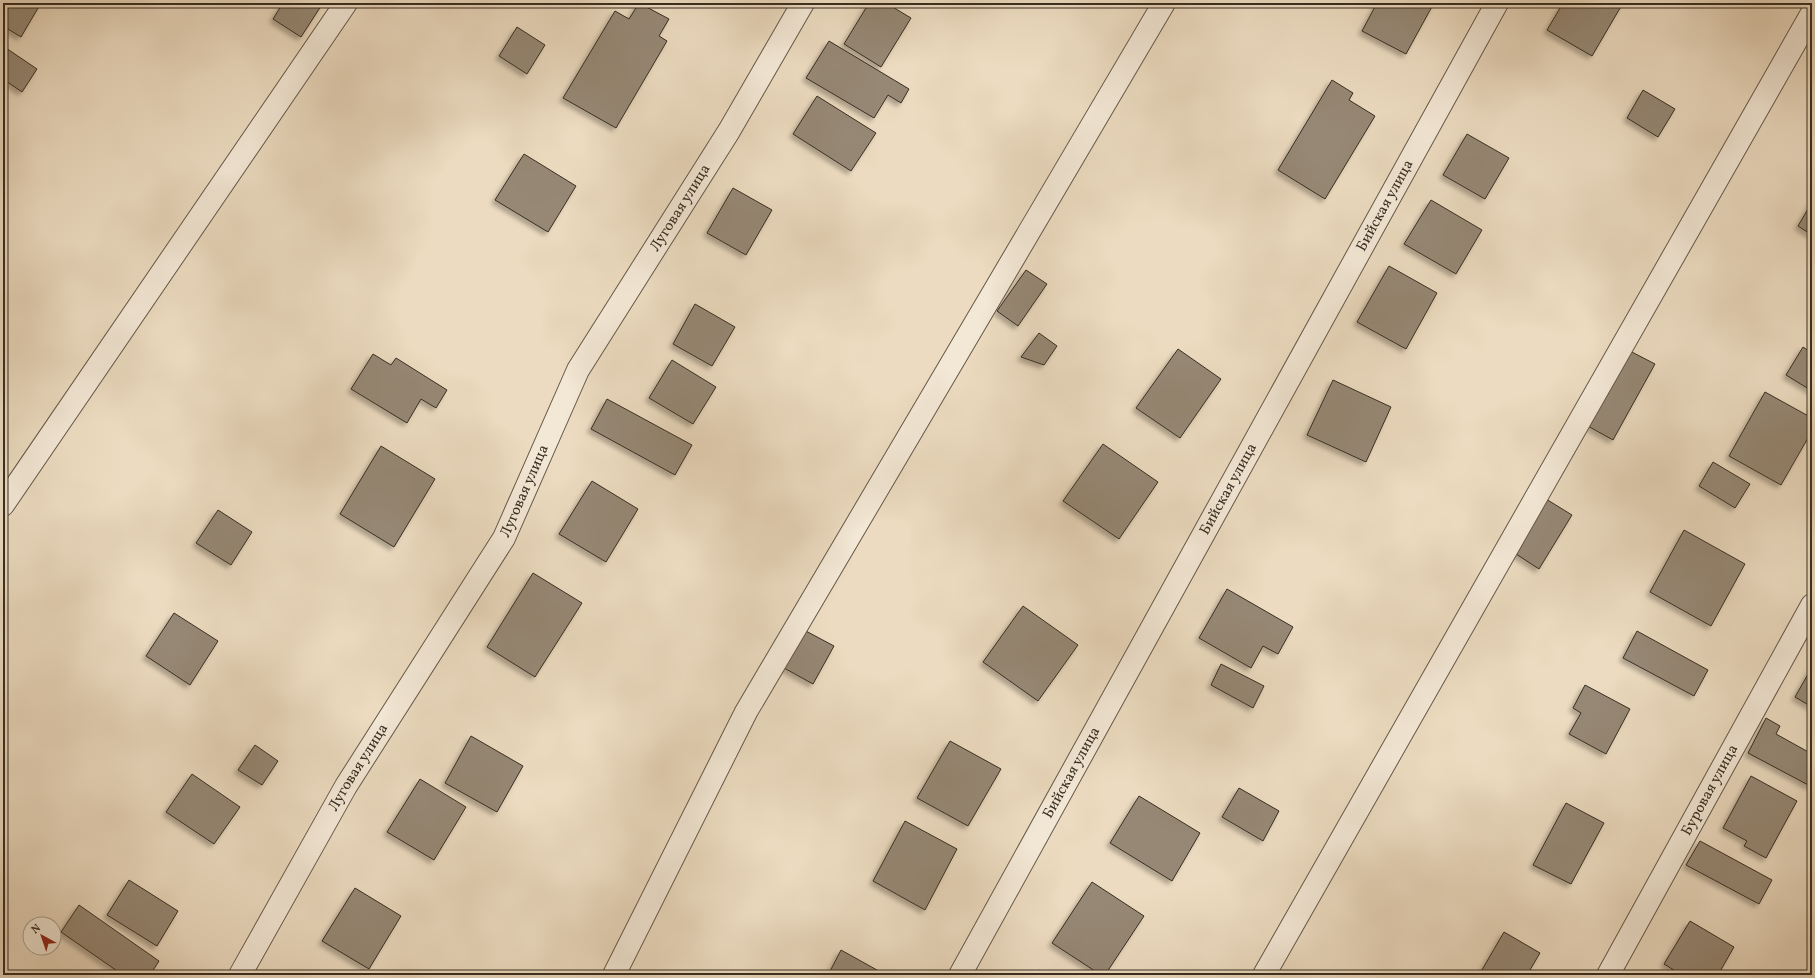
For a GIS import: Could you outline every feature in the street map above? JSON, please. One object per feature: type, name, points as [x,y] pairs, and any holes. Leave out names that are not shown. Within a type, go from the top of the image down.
[{"type":"street","points":[[3,505],[346,3]]},
{"type":"street","name":"Луговая улица","points":[[240,975],[346,786],[504,538],[578,370],[729,131],[803,3]]},
{"type":"street","points":[[614,975],[746,712],[1164,3]]},
{"type":"street","name":"Бийская улица","points":[[960,975],[1498,3]]},
{"type":"street","points":[[1264,975],[1812,13]]},
{"type":"street","name":"Буровая улица","points":[[1608,975],[1812,605]]},
{"type":"building","points":[[3,3],[41,3],[21,37],[3,26]]},
{"type":"building","points":[[283,3],[323,3],[301,37],[273,19]]},
{"type":"building","points":[[639,3],[669,19],[659,36],[667,41],[616,128],[563,98],[615,11],[629,19]]},
{"type":"building","points":[[869,3],[886,3],[911,18],[881,67],[844,44]]},
{"type":"building","points":[[1377,3],[1434,3],[1406,54],[1362,31]]},
{"type":"building","points":[[1563,3],[1623,3],[1592,56],[1547,30]]},
{"type":"building","points":[[517,27],[545,45],[527,74],[499,56]]},
{"type":"building","points":[[829,41],[909,89],[901,103],[888,95],[874,118],[806,78]]},
{"type":"building","points":[[3,46],[37,69],[22,92],[3,79]]},
{"type":"building","points":[[1332,80],[1353,93],[1349,100],[1375,116],[1325,199],[1278,170]]},
{"type":"building","points":[[1643,90],[1675,109],[1658,137],[1627,118]]},
{"type":"building","points":[[817,96],[876,133],[851,171],[793,134]]},
{"type":"building","points":[[1467,134],[1509,158],[1485,199],[1443,175]]},
{"type":"building","points":[[524,154],[576,186],[548,232],[495,200]]},
{"type":"building","points":[[733,188],[772,210],[746,255],[707,233]]},
{"type":"building","points":[[1431,200],[1482,230],[1456,274],[1404,244]]},
{"type":"building","points":[[1812,202],[1812,235],[1798,226]]},
{"type":"building","points":[[1389,266],[1437,293],[1406,349],[1357,322]]},
{"type":"building","points":[[1026,270],[1047,284],[1018,326],[997,311]]},
{"type":"building","points":[[695,304],[735,327],[712,366],[673,344]]},
{"type":"building","points":[[1039,333],[1057,346],[1044,365],[1021,357]]},
{"type":"building","points":[[1803,347],[1812,353],[1812,391],[1786,375]]},
{"type":"building","points":[[1178,349],[1221,379],[1180,438],[1136,408]]},
{"type":"building","points":[[1628,350],[1655,364],[1613,440],[1586,425]]},
{"type":"building","points":[[373,354],[391,365],[396,358],[447,390],[436,408],[421,399],[407,423],[351,389]]},
{"type":"building","points":[[672,360],[716,387],[693,424],[649,398]]},
{"type":"building","points":[[1333,380],[1391,407],[1366,462],[1307,435]]},
{"type":"building","points":[[1765,392],[1812,418],[1812,431],[1781,485],[1729,456]]},
{"type":"building","points":[[607,399],[692,445],[675,475],[591,429]]},
{"type":"building","points":[[1103,444],[1158,482],[1119,539],[1063,501]]},
{"type":"building","points":[[381,446],[435,479],[394,547],[340,514]]},
{"type":"building","points":[[1713,462],[1750,484],[1735,508],[1699,486]]},
{"type":"building","points":[[592,481],[638,509],[606,562],[559,534]]},
{"type":"building","points":[[1546,499],[1572,515],[1539,569],[1513,552]]},
{"type":"building","points":[[218,510],[252,532],[231,565],[196,543]]},
{"type":"building","points":[[1684,530],[1745,564],[1711,626],[1650,592]]},
{"type":"building","points":[[533,573],[582,603],[535,677],[487,647]]},
{"type":"building","points":[[1227,589],[1293,627],[1278,654],[1263,646],[1251,668],[1199,638]]},
{"type":"building","points":[[1023,606],[1078,645],[1038,701],[983,662]]},
{"type":"building","points":[[174,613],[218,641],[190,685],[146,656]]},
{"type":"building","points":[[804,630],[834,646],[813,684],[784,668]]},
{"type":"building","points":[[1637,631],[1708,670],[1694,696],[1623,658]]},
{"type":"building","points":[[1221,664],[1264,686],[1253,708],[1211,685]]},
{"type":"building","points":[[1812,667],[1812,707],[1795,697]]},
{"type":"building","points":[[1585,685],[1630,709],[1606,754],[1569,734],[1581,713],[1573,708]]},
{"type":"building","points":[[1766,718],[1780,726],[1776,734],[1812,754],[1812,787],[1748,753]]},
{"type":"building","points":[[471,736],[523,766],[497,812],[445,783]]},
{"type":"building","points":[[950,741],[1001,769],[968,826],[917,798]]},
{"type":"building","points":[[255,745],[278,761],[262,785],[238,770]]},
{"type":"building","points":[[192,774],[240,807],[214,844],[166,812]]},
{"type":"building","points":[[1751,776],[1797,801],[1766,858],[1744,846],[1747,841],[1723,828]]},
{"type":"building","points":[[420,779],[466,807],[434,860],[387,832]]},
{"type":"building","points":[[1239,788],[1279,811],[1263,841],[1222,817]]},
{"type":"building","points":[[1139,796],[1200,833],[1172,881],[1110,843]]},
{"type":"building","points":[[1566,803],[1604,823],[1571,884],[1533,865]]},
{"type":"building","points":[[905,821],[957,849],[925,910],[873,881]]},
{"type":"building","points":[[1700,841],[1772,880],[1759,904],[1686,865]]},
{"type":"building","points":[[129,880],[178,911],[157,946],[107,915]]},
{"type":"building","points":[[1092,882],[1144,916],[1105,975],[1101,975],[1052,943]]},
{"type":"building","points":[[355,888],[401,916],[369,969],[322,941]]},
{"type":"building","points":[[79,905],[159,961],[150,975],[123,975],[62,933]]},
{"type":"building","points":[[1690,921],[1734,947],[1718,975],[1682,975],[1664,964]]},
{"type":"building","points":[[1504,932],[1540,953],[1527,975],[1479,975]]},
{"type":"building","points":[[841,950],[886,975],[828,975]]},
{"type":"building","points":[[1039,970],[1048,975],[1036,975]]}]
